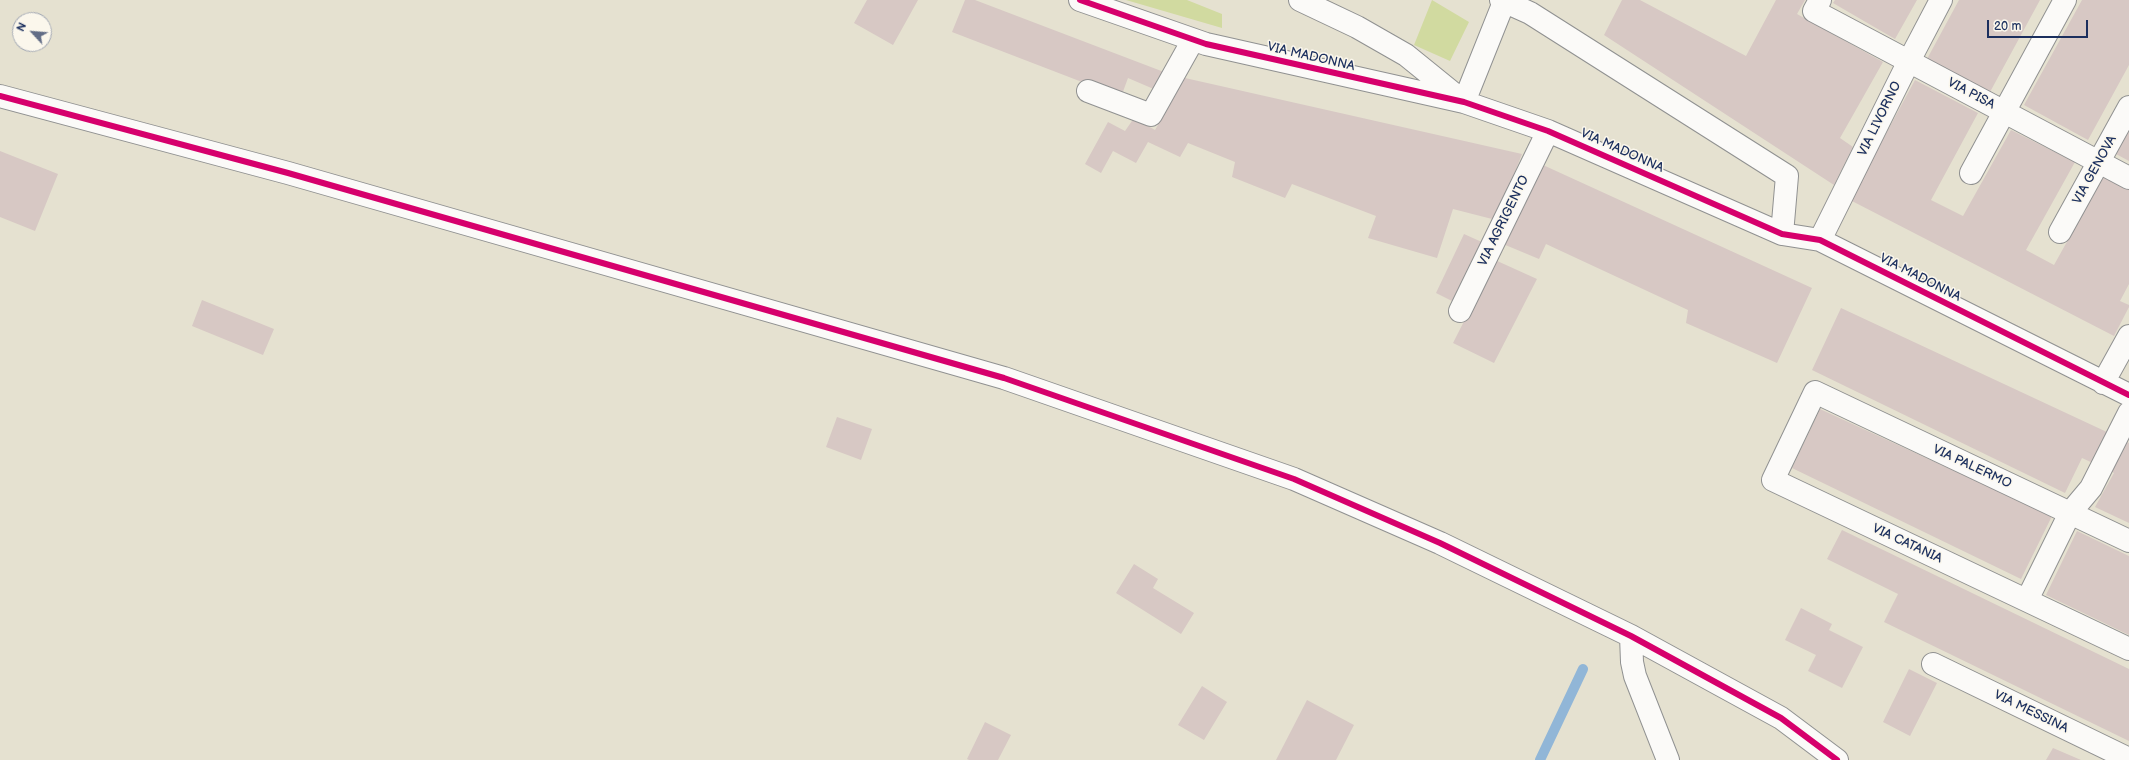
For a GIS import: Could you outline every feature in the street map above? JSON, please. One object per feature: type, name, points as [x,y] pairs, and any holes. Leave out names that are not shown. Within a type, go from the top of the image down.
[{"type":"street","name":"VIA MADONNA","points":[[1080,0],[1193,40],[1464,102],[1548,131],[1782,234],[1820,240],[2129,395]]},
{"type":"street","points":[[1300,0],[1357,27],[1406,56],[1464,102],[1503,1],[1530,13],[1787,176],[1782,234]]},
{"type":"street","name":"VIA LIVORNO","points":[[1820,240],[1941,0]]},
{"type":"street","points":[[1971,174],[2065,0]]},
{"type":"street","name":"VIA PISA","points":[[1817,5],[1909,61],[2129,178]]},
{"type":"street","points":[[1088,91],[1151,115],[1193,40]]},
{"type":"street","points":[[0,96],[288,173],[1004,378],[1294,480],[1440,543],[1631,636],[1781,718],[1837,760]]},
{"type":"street","name":"VIA GENOVA","points":[[2060,232],[2129,107]]},
{"type":"street","name":"VIA AGRIGENTO","points":[[1460,311],[1548,131]]},
{"type":"street","points":[[2103,383],[2129,336]]},
{"type":"street","name":"VIA PALERMO","points":[[1815,392],[2129,541]]},
{"type":"street","name":"VIA CATANIA","points":[[1815,392],[1773,480],[2129,649]]},
{"type":"street","points":[[2027,600],[2070,513],[2091,488],[2129,413]]},
{"type":"street","points":[[1631,636],[1632,662],[1635,676],[1668,760]]},
{"type":"street","name":"VIA MESSINA","points":[[1933,664],[2129,759]]},
{"type":"green space","points":[[1126,0],[1187,0],[1222,14],[1222,28]]},
{"type":"green space","points":[[1432,0],[1469,22],[1450,61],[1414,45]]},
{"type":"building","points":[[867,0],[918,0],[893,45],[854,23]]},
{"type":"building","points":[[965,0],[975,0],[1164,72],[1156,90],[1128,78],[1121,97],[952,32]]},
{"type":"building","points":[[1622,0],[1640,0],[1746,56],[1776,0],[1805,0],[1797,14],[1883,62],[1840,138],[1853,147],[1834,185],[1604,35]]},
{"type":"building","points":[[1835,0],[1917,0],[1895,39],[1833,3]]},
{"type":"building","points":[[1959,0],[2040,0],[1990,92],[1927,59]]},
{"type":"building","points":[[2082,0],[2129,0],[2129,65],[2088,140],[2024,105]]},
{"type":"building","points":[[1185,78],[1522,154],[1496,220],[1453,209],[1437,258],[1368,238],[1376,216],[1292,184],[1285,198],[1232,177],[1235,162],[1188,143],[1180,157],[1148,142],[1136,163],[1113,151],[1101,173],[1085,164],[1108,122],[1125,131],[1134,118],[1155,130]]},
{"type":"building","points":[[1915,80],[1978,113],[1931,200],[1963,216],[2011,130],[2075,162],[2026,250],[2054,265],[2103,177],[2129,190],[2129,284],[2120,301],[2129,305],[2129,307],[2114,336],[1850,200]]},
{"type":"building","points":[[2129,131],[2129,161],[2116,154]]},
{"type":"building","points":[[0,151],[58,174],[35,231],[0,217]]},
{"type":"building","points":[[1543,165],[1812,288],[1777,363],[1686,323],[1688,310],[1546,244],[1539,259],[1503,244]]},
{"type":"building","points":[[1464,234],[1484,243],[1456,303],[1436,293]]},
{"type":"building","points":[[1495,260],[1537,279],[1494,363],[1453,343]]},
{"type":"building","points":[[202,300],[274,329],[263,355],[192,326]]},
{"type":"building","points":[[1841,308],[2109,433],[2095,464],[2082,458],[2065,493],[1812,370]]},
{"type":"building","points":[[1820,409],[2052,516],[2021,579],[1792,468]]},
{"type":"building","points":[[837,417],[872,429],[861,460],[826,447]]},
{"type":"building","points":[[2122,439],[2129,443],[2129,523],[2095,507],[2114,473],[2107,468]]},
{"type":"building","points":[[1842,530],[2129,669],[2129,741],[1884,622],[1898,594],[1827,559]]},
{"type":"building","points":[[2077,531],[2129,556],[2129,635],[2046,595]]},
{"type":"building","points":[[1134,564],[1158,579],[1153,588],[1194,613],[1181,634],[1116,593]]},
{"type":"building","points":[[1801,608],[1832,624],[1829,630],[1863,647],[1842,688],[1808,671],[1816,655],[1785,640]]},
{"type":"building","points":[[1909,669],[1937,683],[1910,736],[1883,722]]},
{"type":"building","points":[[1202,686],[1227,702],[1204,740],[1178,725]]},
{"type":"building","points":[[1307,700],[1354,725],[1336,760],[1276,760]]},
{"type":"building","points":[[985,722],[1011,735],[998,760],[969,760],[967,759]]},
{"type":"building","points":[[2053,748],[2081,760],[2046,760]]},
{"type":"waterway","points":[[1540,760],[1583,669]]},
{"type":"cycle path","points":[[1080,0],[1206,44],[1464,102],[1548,131],[1782,234],[1820,240],[2129,395]]},
{"type":"cycle path","points":[[0,96],[288,173],[1004,378],[1294,479],[1440,543],[1631,636],[1781,718],[1837,760]]}]
